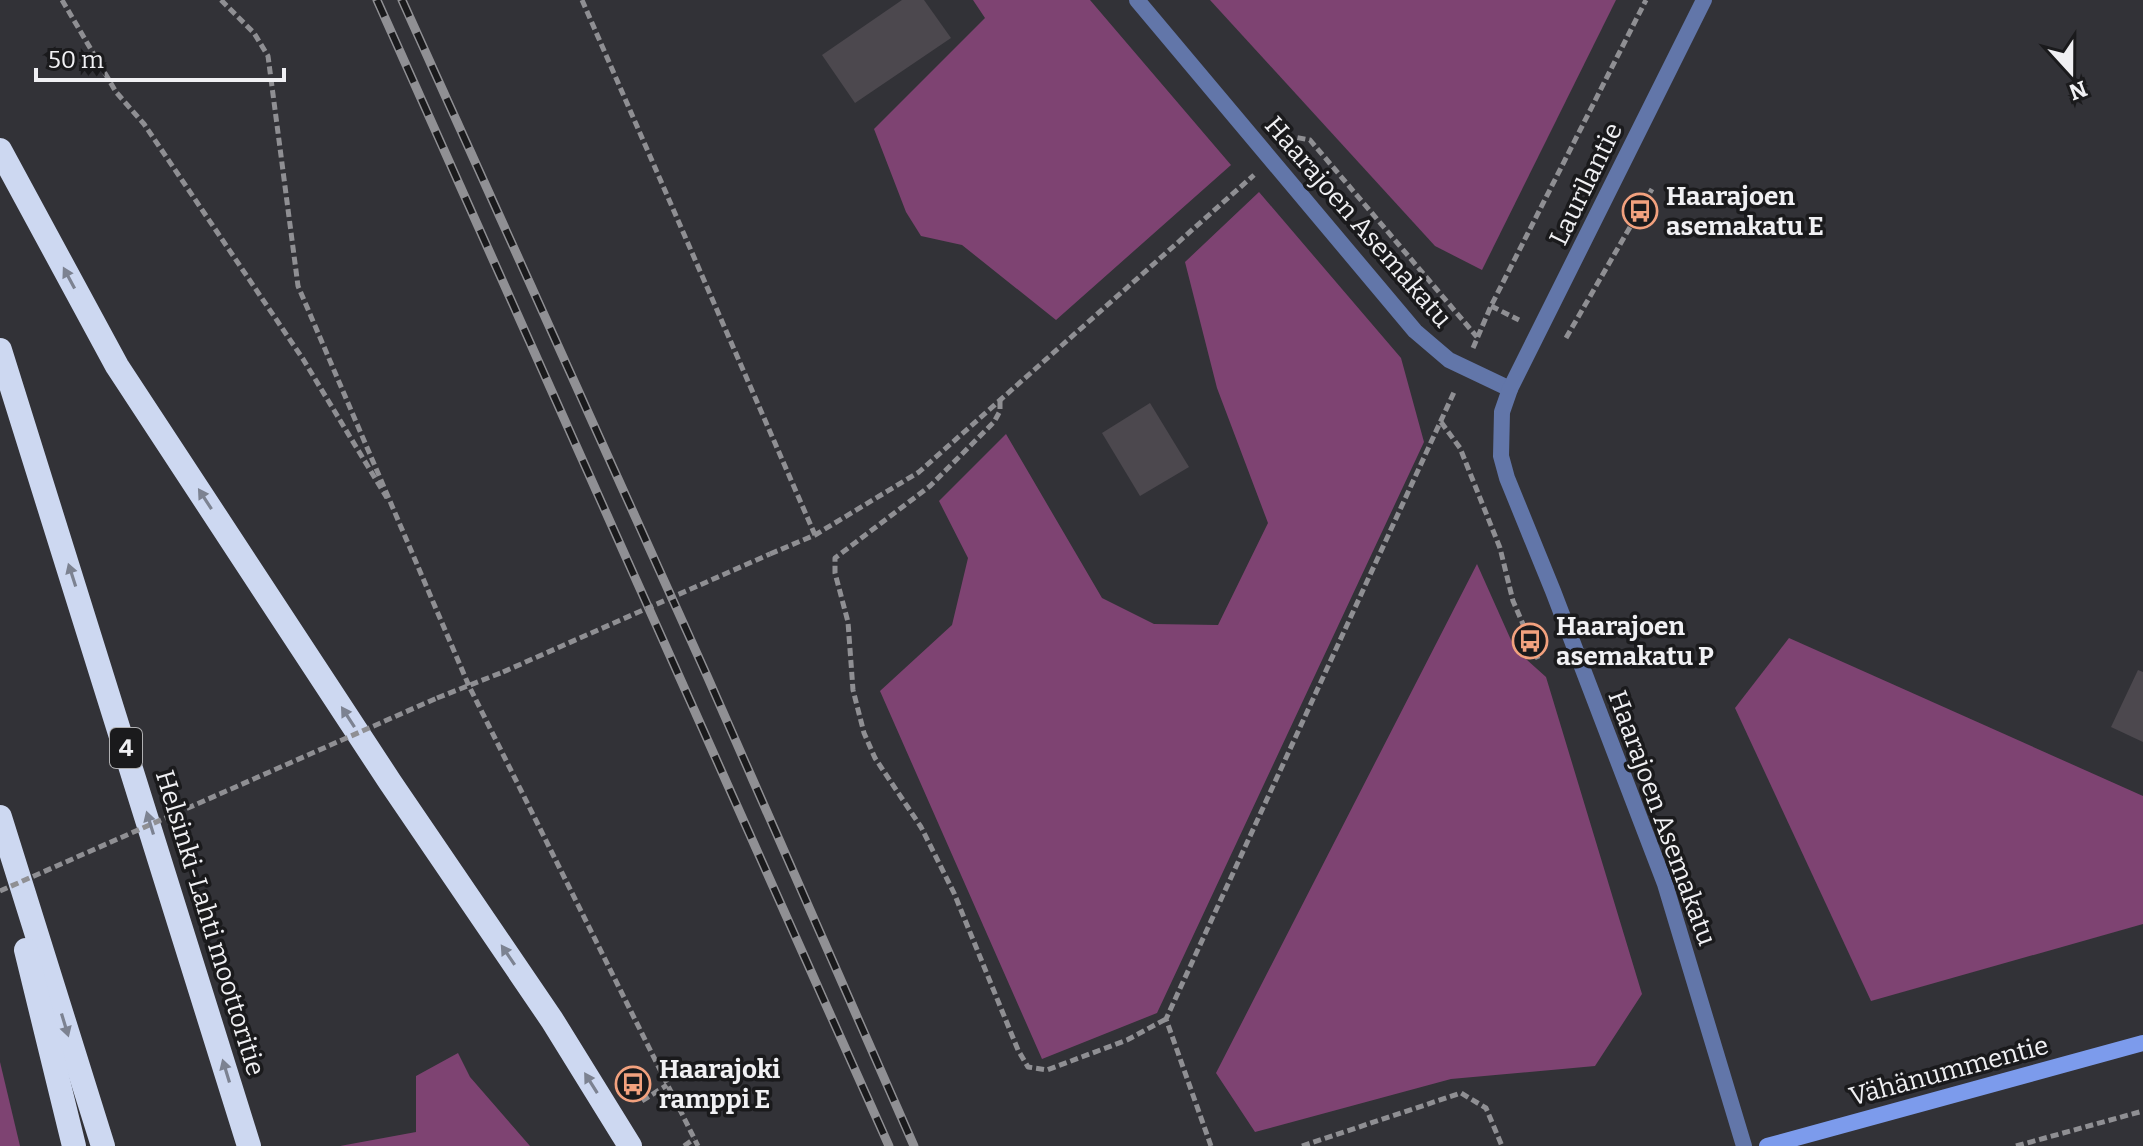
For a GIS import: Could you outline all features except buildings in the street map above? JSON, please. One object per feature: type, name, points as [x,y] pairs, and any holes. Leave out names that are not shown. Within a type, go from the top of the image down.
[{"type":"highway","points":[[0,150],[117,366],[390,782],[552,1020],[630,1146]]},
{"type":"highway","name":"Helsinki-Lahti moottoritie","points":[[0,350],[249,1146]]},
{"type":"highway","points":[[0,817],[103,1146]]},
{"type":"highway","points":[[0,843],[74,1146]]},
{"type":"main road","name":"Vähänummentie","points":[[1767,1146],[2143,1043]]},
{"type":"street","name":"Haarajoen Asemakatu","points":[[1137,0],[1415,331],[1449,360],[1510,389],[1502,412],[1501,456],[1507,478],[1665,884],[1744,1146]]},
{"type":"street","name":"Laurilantie","points":[[1510,389],[1704,0]]},
{"type":"path","points":[[62,0],[116,92],[144,124],[303,359],[398,516]]},
{"type":"path","points":[[221,0],[254,33],[268,56],[298,286],[469,686],[698,1146]]},
{"type":"path","points":[[582,0],[815,535]]},
{"type":"path","points":[[1000,401],[1000,411],[994,422],[930,486],[835,558],[835,573],[848,622],[853,690],[864,733],[875,758],[921,827],[954,893],[1018,1050],[1028,1067],[1047,1070],[1127,1040],[1166,1019],[1491,306],[1646,0]]},
{"type":"path","points":[[0,891],[815,535],[919,472],[1294,137],[1310,140],[1477,337]]},
{"type":"path","points":[[1563,343],[1652,189]]},
{"type":"path","points":[[1491,306],[1523,322]]},
{"type":"path","points":[[1440,421],[1460,448],[1500,548],[1513,601],[1538,659]]},
{"type":"path","points":[[1166,1019],[1211,1146]]},
{"type":"path","points":[[642,1101],[667,1085]]},
{"type":"path","points":[[1302,1146],[1461,1093],[1486,1108],[1502,1146]]},
{"type":"path","points":[[2016,1146],[2143,1111]]},
{"type":"path","points":[[684,1146],[694,1139]]},
{"type":"shaded area","points":[[973,0],[1090,0],[1231,165],[1056,320],[962,245],[921,236],[906,212],[874,129],[985,18]]},
{"type":"shaded area","points":[[1210,0],[1616,0],[1482,270],[1435,246]]},
{"type":"shaded area","points":[[1259,192],[1401,358],[1424,442],[1157,1013],[1042,1059],[880,691],[952,625],[968,558],[939,501],[1006,434],[1102,598],[1154,624],[1218,625],[1268,523],[1217,388],[1185,262]]},
{"type":"shaded area","points":[[1477,564],[1515,649],[1546,677],[1642,994],[1595,1066],[1451,1079],[1255,1132],[1216,1073]]},
{"type":"shaded area","points":[[1789,638],[2143,796],[2143,924],[1871,1001],[1735,708]]},
{"type":"shaded area","points":[[458,1053],[470,1077],[530,1146],[340,1146],[416,1132],[416,1076]]},
{"type":"shaded area","points":[[0,1062],[20,1146],[0,1146]]},
{"type":"railway","points":[[377,0],[889,1146]]},
{"type":"railway","points":[[402,0],[708,678],[914,1146]]},
{"type":"place","name":"Haarajoen asemakatu E","points":[[1640,211]]},
{"type":"place","name":"Haarajoen asemakatu P","points":[[1530,641]]},
{"type":"place","name":"Haarajoki ramppi E","points":[[633,1084]]}]
